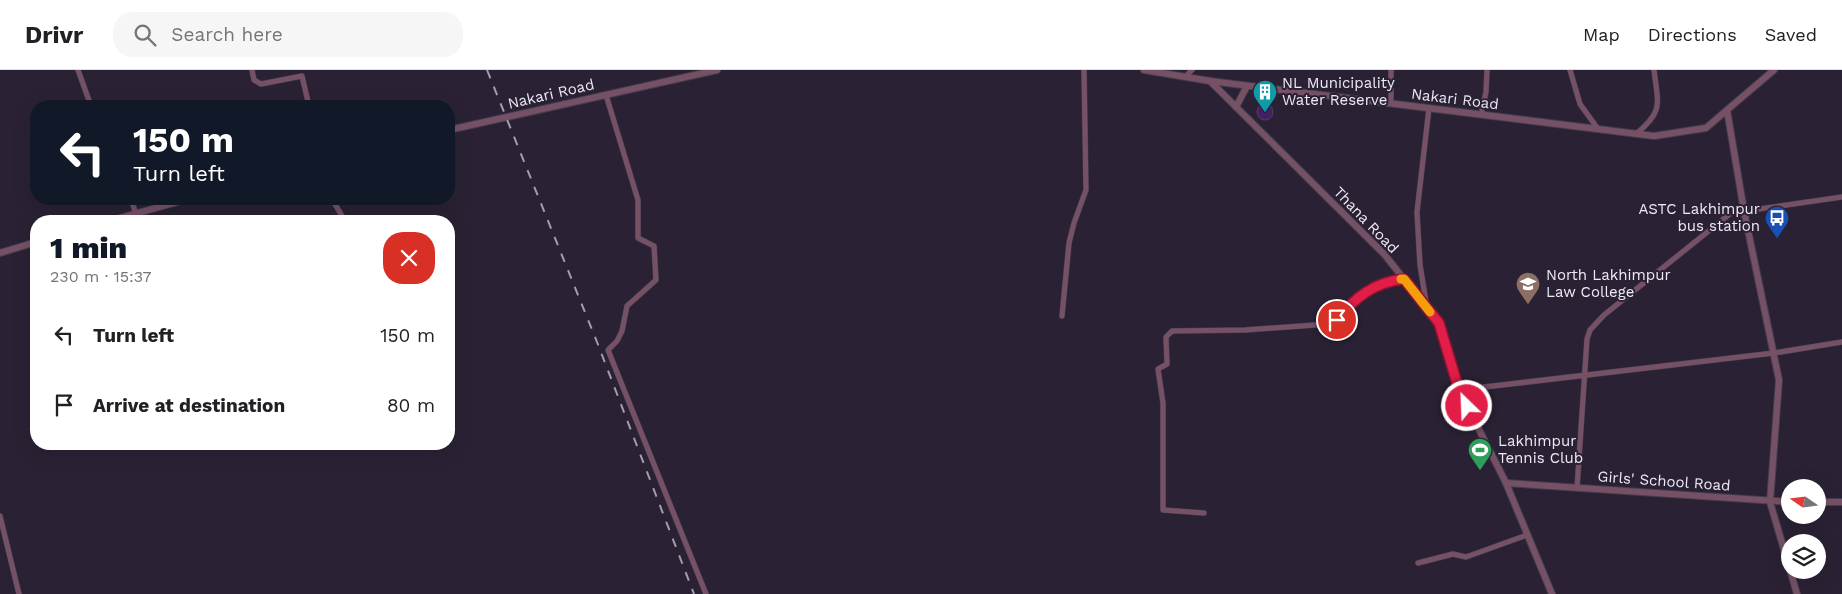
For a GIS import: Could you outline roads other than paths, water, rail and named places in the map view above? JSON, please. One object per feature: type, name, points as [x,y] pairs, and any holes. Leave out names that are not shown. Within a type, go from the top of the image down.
[{"type":"street","points":[[78,70],[90,100]]},
{"type":"street","points":[[252,70],[254,80],[260,84],[302,76],[308,100]]},
{"type":"street","name":"Nakari Road","points":[[455,129],[717,70]]},
{"type":"street","points":[[1062,316],[1070,243],[1074,223],[1086,190],[1084,70]]},
{"type":"street","name":"Nakari Road","points":[[1144,70],[1247,86],[1654,136],[1706,128],[1774,70]]},
{"type":"street","points":[[1186,77],[1192,70]]},
{"type":"street","points":[[1391,70],[1391,104]]},
{"type":"street","points":[[1481,115],[1486,92],[1487,70]]},
{"type":"street","points":[[1570,70],[1580,104],[1598,129]]},
{"type":"street","points":[[1636,134],[1653,120],[1659,105],[1654,70]]},
{"type":"street","name":"Thana Road","points":[[1210,81],[1384,254],[1439,323],[1459,390],[1506,483],[1552,594]]},
{"type":"street","points":[[1236,107],[1247,86]]},
{"type":"street","points":[[606,95],[638,200],[638,238],[654,246],[656,280],[627,306],[622,331],[617,341],[608,350],[706,594]]},
{"type":"street","points":[[1427,308],[1420,266],[1416,212],[1429,108]]},
{"type":"street","points":[[1727,110],[1744,211],[1779,380],[1770,502],[1781,539]]},
{"type":"street","points":[[1577,488],[1584,375],[1590,330],[1604,315],[1731,213],[1842,197]]},
{"type":"street","points":[[133,205],[136,214]]},
{"type":"street","points":[[132,215],[167,205]]},
{"type":"street","points":[[0,252],[30,244]]},
{"type":"street","points":[[1204,513],[1163,510],[1163,403],[1158,369],[1167,364],[1166,337],[1172,331],[1245,330],[1329,324],[1337,320],[1348,306],[1373,287],[1388,281],[1404,279]]},
{"type":"street","points":[[1459,390],[1774,353],[1842,342]]},
{"type":"street","name":"Girls' School Road","points":[[1506,483],[1781,502]]},
{"type":"street","points":[[1826,502],[1842,502]]},
{"type":"street","points":[[0,516],[18,594]]},
{"type":"street","points":[[1418,564],[1453,554],[1466,557],[1527,535]]},
{"type":"street","points":[[1793,579],[1797,594]]},
{"type":"railway","points":[[487,70],[597,342],[694,594]]},
{"type":"place","name":"NL Municipality Water Reserve","points":[[1265,113]]},
{"type":"place","name":"ASTC Lakhimpur bus station","points":[[1777,239]]},
{"type":"place","name":"North Lakhimpur Law College","points":[[1528,305]]},
{"type":"place","name":"Lakhimpur Tennis Club","points":[[1480,471]]}]
